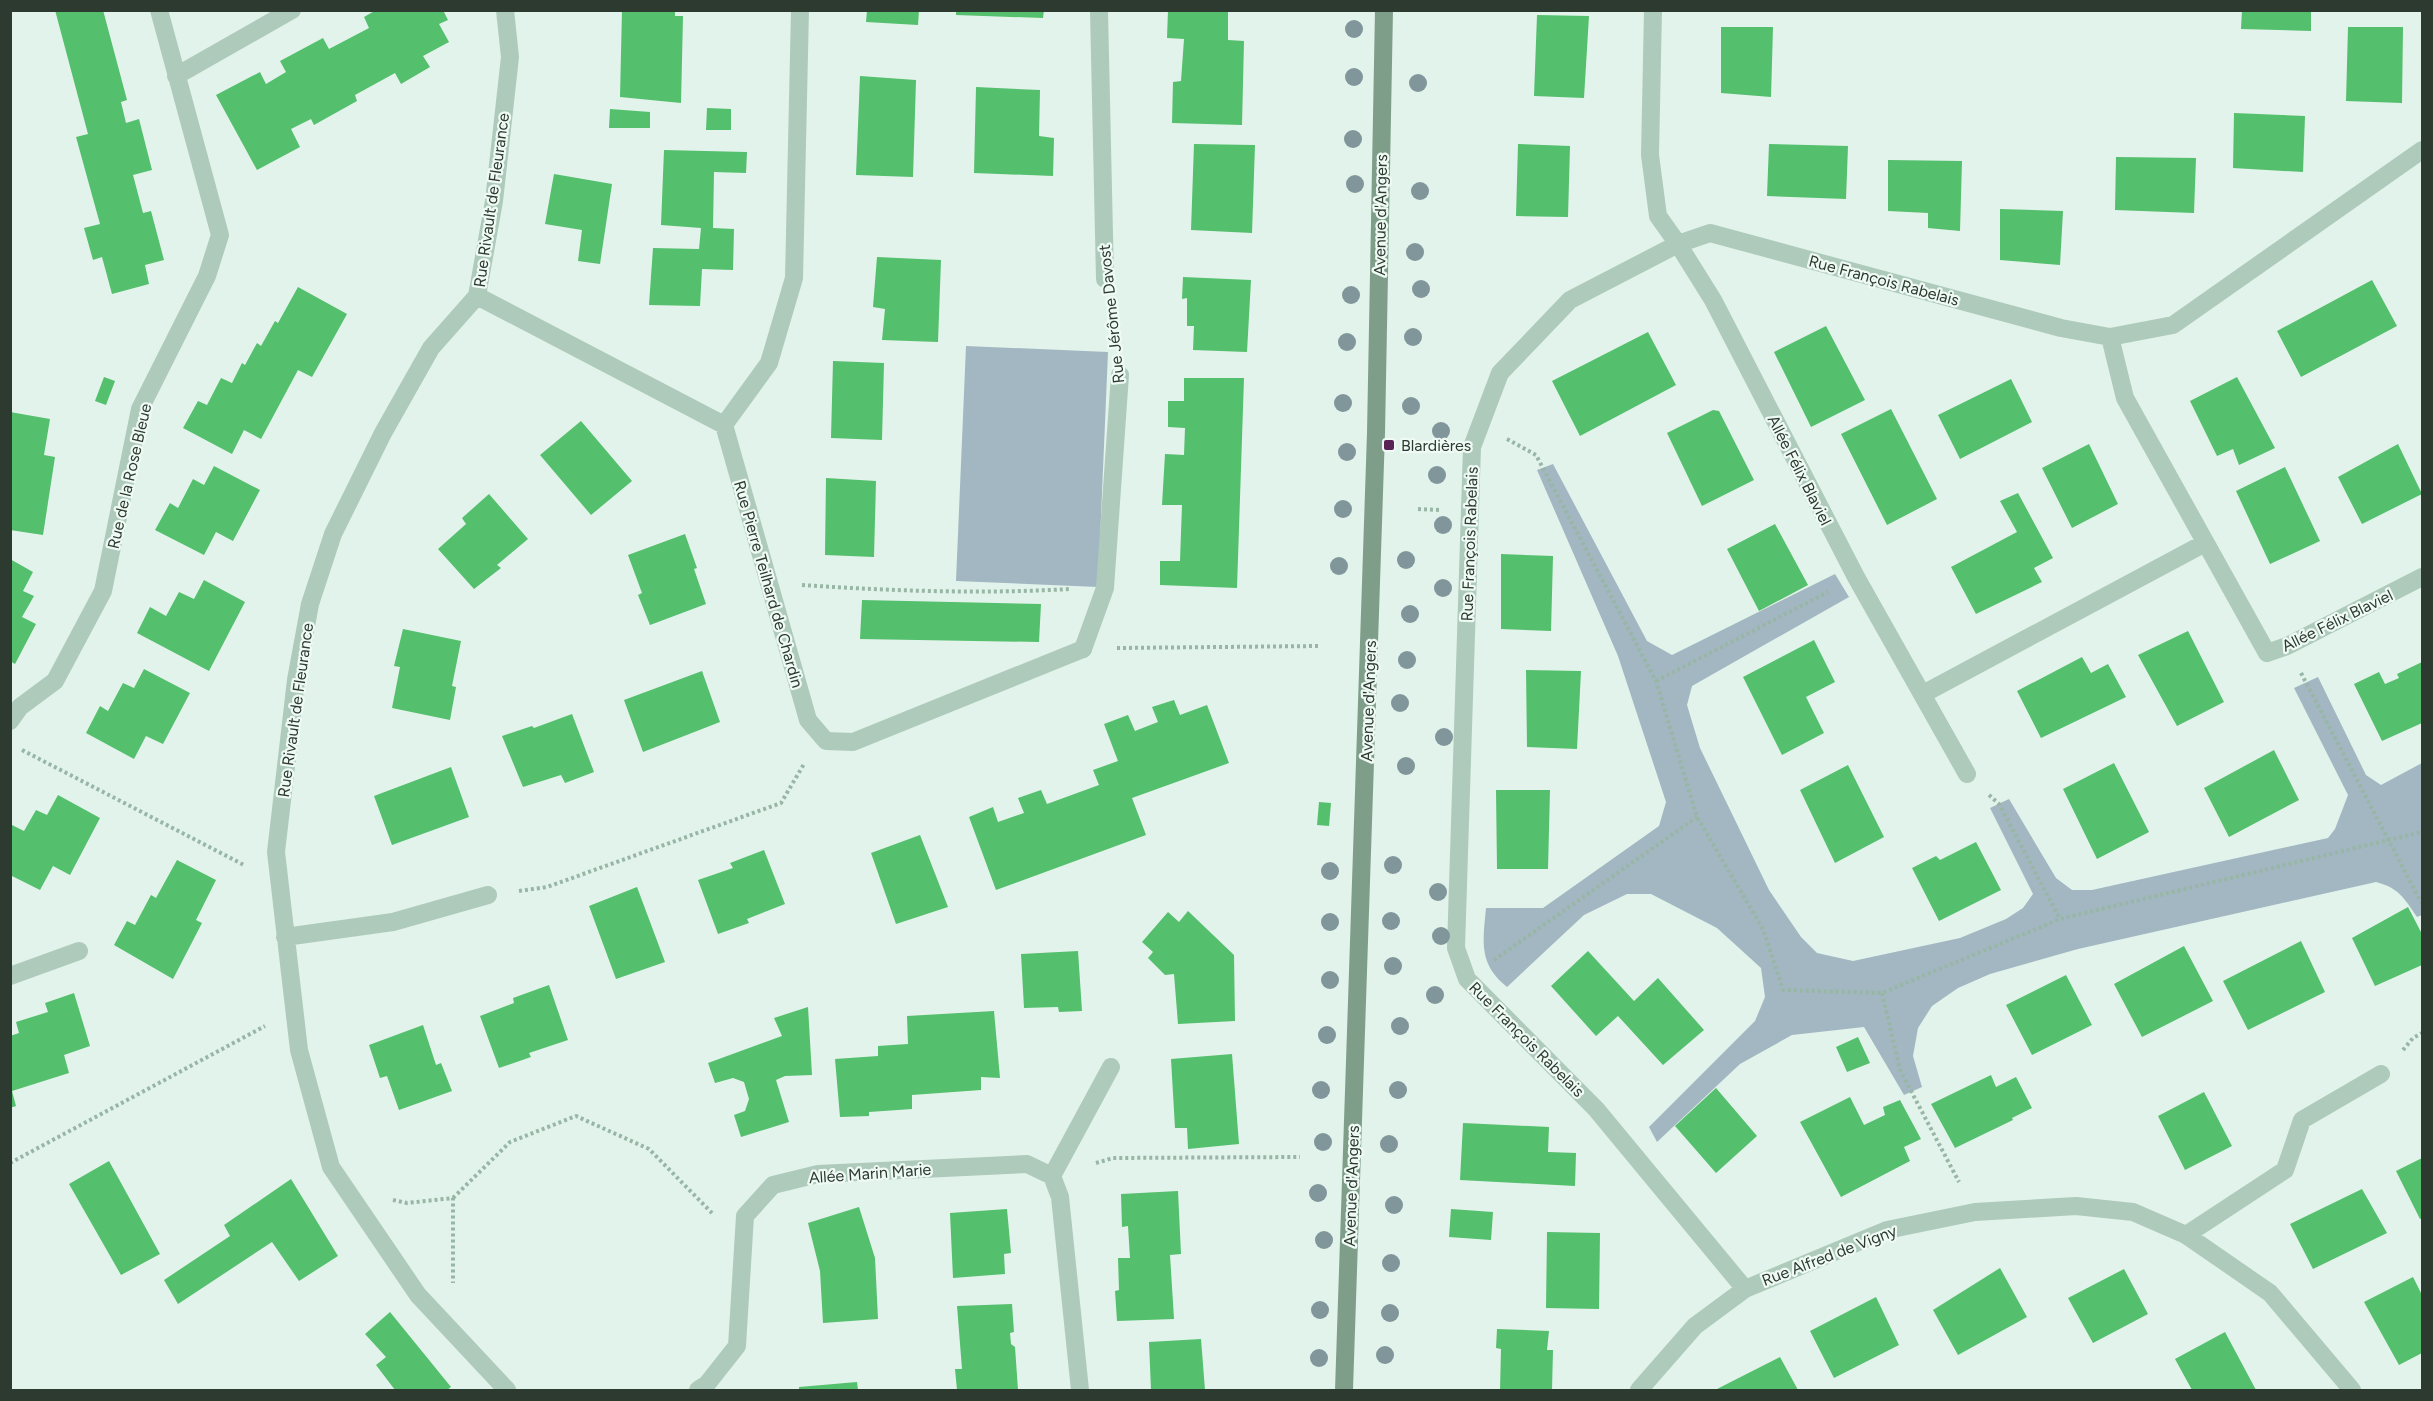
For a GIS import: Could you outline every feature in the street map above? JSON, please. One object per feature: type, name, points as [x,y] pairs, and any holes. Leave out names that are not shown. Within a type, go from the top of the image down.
[{"type":"street","name":"Rue de la Rose Bleue","points":[[10,722],[20,707],[55,681],[103,591],[140,409],[207,276],[220,235],[159,10]]},
{"type":"street","points":[[177,76],[292,10]]},
{"type":"street","name":"Rue Rivault de Fleurance","points":[[505,10],[510,57],[494,201],[477,296],[431,348],[383,433],[333,534],[310,604],[296,680],[276,852],[299,1050],[331,1167],[418,1295],[507,1390]]},
{"type":"street","points":[[477,296],[724,425],[769,363],[794,278],[800,10]]},
{"type":"street","name":"Rue Jérôme Davost","points":[[1099,10],[1105,279]]},
{"type":"street","name":"Avenue d'Angers","points":[[1344,1390],[1376,433],[1384,10]]},
{"type":"street","name":"Allée Félix Blaviel","points":[[1653,10],[1650,155],[1658,216],[1713,300],[1856,578],[1967,774]]},
{"type":"street","name":"Rue François Rabelais","points":[[1745,1289],[1596,1109],[1467,979],[1456,948],[1472,447],[1500,373],[1570,300],[1678,244],[1710,233],[2061,328],[2110,337],[2173,325],[2422,150]]},
{"type":"street","name":"Allée Félix Blaviel","points":[[2110,337],[2125,398],[2267,653],[2287,646],[2422,577]]},
{"type":"street","name":"Rue Jérôme Davost","points":[[1083,649],[1105,588],[1120,375]]},
{"type":"street","name":"Rue Pierre Teilhard de Chardin","points":[[724,425],[808,720],[826,741]]},
{"type":"street","points":[[1923,694],[2205,543]]},
{"type":"street","points":[[826,741],[853,742],[1083,649]]},
{"type":"street","points":[[285,937],[393,922],[488,895]]},
{"type":"street","points":[[10,976],[79,951]]},
{"type":"street","points":[[1080,1390],[1060,1197],[1052,1176],[1111,1067]]},
{"type":"street","points":[[2186,1235],[2285,1170],[2302,1120],[2380,1074]]},
{"type":"street","name":"Allée Marin Marie","points":[[698,1390],[707,1384],[737,1346],[745,1216],[773,1185],[818,1174],[1027,1164],[1052,1176]]},
{"type":"street","name":"Rue Alfred de Vigny","points":[[1639,1390],[1695,1326],[1745,1289],[1887,1230],[1975,1212],[2076,1206],[2133,1212],[2186,1235],[2270,1293],[2352,1390]]},
{"type":"path","name":"Rue Jérôme Davost","points":[[1105,279],[1120,375]]},
{"type":"path","points":[[1480,425],[1536,454],[1656,681],[1697,817],[1763,929],[1784,990],[1882,993],[2060,919],[2422,832]]},
{"type":"path","points":[[1418,510],[1450,511]]},
{"type":"path","points":[[1656,681],[1856,578]]},
{"type":"path","points":[[769,584],[892,591],[1005,593],[1105,588]]},
{"type":"path","points":[[1083,649],[1320,646]]},
{"type":"path","points":[[2287,646],[2422,904]]},
{"type":"path","points":[[488,895],[547,887],[781,803],[803,764],[826,741]]},
{"type":"path","points":[[14,745],[247,866]]},
{"type":"path","points":[[1967,774],[1999,804],[2060,919]]},
{"type":"path","points":[[1467,979],[1697,817]]},
{"type":"path","points":[[1882,993],[1900,1071],[1975,1212]]},
{"type":"path","points":[[10,1163],[271,1023]]},
{"type":"path","points":[[348,1193],[407,1203],[453,1198],[510,1142],[576,1116],[649,1149],[710,1210],[715,1220]]},
{"type":"path","points":[[1052,1176],[1113,1158],[1300,1157]]},
{"type":"path","points":[[453,1198],[453,1332]]},
{"type":"shaded area","points":[[966,346],[1108,352],[1098,587],[956,581]]},
{"type":"shaded area","points":[[1553,464],[1647,641],[1672,655],[1835,574],[1849,597],[1692,686],[1687,705],[1700,748],[1769,890],[1801,937],[1817,953],[1853,961],[1960,938],[2006,919],[2023,908],[2033,894],[1990,808],[2009,799],[2056,878],[2072,890],[2092,890],[2328,838],[2335,829],[2348,795],[2294,688],[2318,677],[2366,775],[2381,785],[2422,763],[2422,915],[2417,917],[2396,891],[2376,882],[2078,949],[1990,974],[1958,988],[1932,1006],[1918,1028],[1913,1056],[1922,1087],[1904,1095],[1864,1027],[1792,1035],[1740,1064],[1657,1142],[1649,1127],[1755,1021],[1765,997],[1761,968],[1717,928],[1651,894],[1627,894],[1584,915],[1507,987],[1491,970],[1484,951],[1486,908],[1543,908],[1659,826],[1666,802],[1618,656],[1537,470]]},
{"type":"building","points":[[55,10],[103,10],[127,100],[121,102],[126,123],[139,119],[152,170],[133,175],[143,213],[151,211],[164,260],[145,265],[149,284],[112,294],[102,257],[93,260],[84,228],[100,224],[76,137],[88,134]]},
{"type":"building","points":[[376,10],[443,10],[448,20],[439,24],[449,42],[423,56],[430,67],[401,84],[395,73],[355,95],[357,101],[314,125],[311,119],[291,129],[300,147],[257,170],[216,95],[260,72],[266,84],[286,72],[280,61],[323,38],[329,49],[369,28],[364,17]]},
{"type":"building","points":[[622,10],[675,10],[675,16],[683,16],[681,103],[620,97]]},
{"type":"building","points":[[867,10],[919,10],[918,25],[866,22]]},
{"type":"building","points":[[956,10],[1044,10],[1043,18],[956,15]]},
{"type":"building","points":[[1168,10],[1228,10],[1228,40],[1244,41],[1242,125],[1172,123],[1173,82],[1181,81],[1184,39],[1167,38]]},
{"type":"building","points":[[2242,10],[2311,10],[2311,31],[2241,29]]},
{"type":"building","points":[[1537,15],[1589,16],[1584,98],[1534,96]]},
{"type":"building","points":[[1721,27],[1773,27],[1771,97],[1721,93]]},
{"type":"building","points":[[2348,27],[2403,27],[2402,103],[2346,101]]},
{"type":"building","points":[[860,76],[916,80],[913,177],[856,175]]},
{"type":"building","points":[[976,87],[1040,90],[1039,136],[1054,138],[1053,176],[974,173]]},
{"type":"building","points":[[707,108],[731,109],[731,130],[706,130]]},
{"type":"building","points":[[610,109],[650,112],[650,128],[609,128]]},
{"type":"building","points":[[2234,113],[2305,116],[2303,172],[2233,168]]},
{"type":"building","points":[[1194,144],[1255,145],[1252,233],[1191,230]]},
{"type":"building","points":[[1518,144],[1570,146],[1568,217],[1516,216]]},
{"type":"building","points":[[1769,144],[1848,146],[1846,199],[1767,196]]},
{"type":"building","points":[[664,150],[747,152],[746,173],[714,172],[713,228],[734,229],[733,270],[702,269],[700,306],[649,305],[653,248],[699,249],[701,228],[661,225]]},
{"type":"building","points":[[2116,157],[2196,158],[2194,213],[2115,210]]},
{"type":"building","points":[[1888,160],[1962,161],[1960,231],[1928,228],[1928,213],[1888,211]]},
{"type":"building","points":[[554,174],[612,184],[600,264],[578,261],[582,230],[545,224]]},
{"type":"building","points":[[2000,209],[2063,211],[2060,265],[2000,260]]},
{"type":"building","points":[[877,257],[941,260],[938,342],[882,340],[885,309],[873,307]]},
{"type":"building","points":[[1183,277],[1251,280],[1247,352],[1193,350],[1194,326],[1187,326],[1187,298],[1182,299]]},
{"type":"building","points":[[2372,280],[2397,326],[2301,377],[2277,331]]},
{"type":"building","points":[[298,287],[347,314],[312,377],[298,370],[261,439],[244,430],[232,454],[183,428],[198,401],[207,405],[221,378],[232,383],[242,363],[245,365],[257,343],[261,346],[275,321],[278,323]]},
{"type":"building","points":[[1826,326],[1865,400],[1811,427],[1774,352]]},
{"type":"building","points":[[1648,332],[1676,385],[1580,436],[1552,381]]},
{"type":"building","points":[[833,361],[884,363],[882,440],[831,438]]},
{"type":"building","points":[[104,377],[115,381],[106,405],[95,401]]},
{"type":"building","points":[[2237,377],[2275,448],[2239,465],[2233,449],[2217,456],[2190,401]]},
{"type":"building","points":[[1184,378],[1244,378],[1237,588],[1160,585],[1160,561],[1180,561],[1182,505],[1162,505],[1165,454],[1184,455],[1185,428],[1168,427],[1168,401],[1184,401]]},
{"type":"building","points":[[2011,379],[2032,422],[1960,459],[1938,415]]},
{"type":"building","points":[[1891,409],[1937,499],[1887,525],[1841,434]]},
{"type":"building","points":[[1713,410],[1719,411],[1754,480],[1702,506],[1667,433]]},
{"type":"building","points":[[10,412],[50,419],[44,455],[55,457],[43,535],[10,530]]},
{"type":"building","points":[[581,421],[632,481],[591,515],[540,455]]},
{"type":"building","points":[[2089,444],[2118,504],[2072,528],[2042,468]]},
{"type":"building","points":[[2398,444],[2422,494],[2362,524],[2338,477]]},
{"type":"building","points":[[214,466],[260,490],[233,541],[216,532],[204,555],[155,530],[170,503],[178,508],[193,479],[204,485]]},
{"type":"building","points":[[2285,467],[2320,541],[2270,564],[2236,491]]},
{"type":"building","points":[[826,478],[876,481],[874,557],[825,555]]},
{"type":"building","points":[[2018,493],[2053,558],[2034,568],[2042,582],[1976,614],[1951,567],[2017,532],[2000,501]]},
{"type":"building","points":[[489,494],[528,539],[497,565],[501,568],[474,589],[438,549],[466,524],[462,518]]},
{"type":"building","points":[[1775,524],[1808,585],[1759,611],[1727,549]]},
{"type":"building","points":[[685,534],[706,604],[650,625],[638,595],[642,593],[628,555]]},
{"type":"building","points":[[1501,554],[1553,556],[1551,631],[1501,629]]},
{"type":"building","points":[[10,559],[33,572],[23,591],[34,596],[22,617],[36,624],[15,664],[10,661]]},
{"type":"building","points":[[204,580],[245,602],[209,671],[137,633],[150,607],[166,616],[179,592],[194,599]]},
{"type":"building","points":[[862,600],[1041,604],[1039,642],[860,639]]},
{"type":"building","points":[[403,629],[461,641],[452,686],[456,687],[450,720],[392,708],[400,667],[394,666]]},
{"type":"building","points":[[2188,631],[2224,702],[2177,726],[2138,655]]},
{"type":"building","points":[[1814,640],[1835,682],[1806,697],[1824,733],[1782,755],[1743,677]]},
{"type":"building","points":[[2082,657],[2091,673],[2108,664],[2126,697],[2041,738],[2017,691]]},
{"type":"building","points":[[2422,662],[2422,723],[2382,741],[2354,684],[2379,672],[2385,684],[2399,678],[2397,674]]},
{"type":"building","points":[[144,669],[190,693],[163,744],[146,736],[134,759],[86,733],[100,706],[108,711],[123,683],[134,688]]},
{"type":"building","points":[[1526,670],[1581,671],[1577,749],[1527,747]]},
{"type":"building","points":[[702,671],[720,722],[643,752],[624,700]]},
{"type":"building","points":[[1174,700],[1180,715],[1207,705],[1229,763],[1132,798],[1146,835],[996,890],[969,817],[993,807],[998,822],[1024,813],[1018,798],[1041,790],[1047,804],[1099,785],[1093,770],[1118,761],[1104,724],[1128,715],[1135,731],[1158,722],[1152,707]]},
{"type":"building","points":[[572,714],[594,772],[565,783],[561,775],[523,787],[502,736],[532,726],[534,728]]},
{"type":"building","points":[[2274,750],[2299,800],[2229,837],[2204,788]]},
{"type":"building","points":[[2114,763],[2149,832],[2097,859],[2063,789]]},
{"type":"building","points":[[1848,765],[1884,837],[1835,863],[1800,790]]},
{"type":"building","points":[[451,767],[469,817],[392,845],[374,796]]},
{"type":"building","points":[[1496,790],[1550,790],[1548,869],[1497,869]]},
{"type":"building","points":[[58,795],[100,818],[70,875],[53,866],[40,890],[10,875],[10,824],[24,831],[36,810],[47,815]]},
{"type":"building","points":[[1319,802],[1331,803],[1329,826],[1317,825]]},
{"type":"building","points":[[920,835],[948,907],[896,924],[871,853]]},
{"type":"building","points":[[1976,842],[2001,890],[1939,921],[1912,868],[1936,856],[1940,860]]},
{"type":"building","points":[[764,850],[785,904],[747,919],[749,923],[718,934],[698,880],[733,868],[730,863]]},
{"type":"building","points":[[177,860],[216,880],[196,920],[202,923],[173,979],[114,945],[127,921],[135,925],[151,895],[156,898]]},
{"type":"building","points":[[637,887],[665,962],[616,979],[589,906]]},
{"type":"building","points":[[2408,907],[2422,934],[2422,965],[2375,986],[2352,938]]},
{"type":"building","points":[[1188,911],[1234,955],[1235,1021],[1178,1024],[1174,974],[1165,975],[1148,958],[1153,952],[1142,942],[1168,912],[1179,922]]},
{"type":"building","points":[[2301,941],[2325,992],[2248,1030],[2223,981]]},
{"type":"building","points":[[2184,946],[2213,1001],[2142,1037],[2114,984]]},
{"type":"building","points":[[1078,951],[1082,1011],[1059,1012],[1058,1007],[1024,1008],[1021,954]]},
{"type":"building","points":[[1588,951],[1634,1001],[1658,978],[1704,1030],[1663,1065],[1618,1016],[1596,1036],[1551,986]]},
{"type":"building","points":[[2066,975],[2092,1025],[2032,1055],[2006,1005]]},
{"type":"building","points":[[549,985],[568,1040],[529,1053],[531,1057],[499,1068],[480,1016],[514,1003],[513,998]]},
{"type":"building","points":[[74,993],[90,1046],[64,1055],[69,1073],[12,1091],[16,1106],[10,1108],[10,1036],[19,1033],[16,1022],[48,1012],[45,1003]]},
{"type":"building","points":[[808,1007],[812,1075],[785,1076],[776,1080],[789,1122],[741,1137],[734,1115],[745,1111],[749,1099],[744,1082],[733,1078],[715,1083],[708,1063],[782,1036],[774,1018]]},
{"type":"building","points":[[994,1011],[1000,1078],[981,1077],[981,1090],[912,1095],[912,1109],[869,1112],[869,1116],[840,1117],[835,1059],[878,1056],[878,1046],[908,1044],[907,1016]]},
{"type":"building","points":[[423,1025],[436,1065],[441,1063],[452,1091],[399,1110],[387,1076],[380,1078],[369,1045]]},
{"type":"building","points":[[1858,1037],[1870,1063],[1847,1072],[1836,1047]]},
{"type":"building","points":[[1232,1054],[1239,1144],[1188,1149],[1187,1128],[1175,1128],[1171,1059]]},
{"type":"building","points":[[1991,1075],[1996,1087],[2016,1077],[2032,1108],[2012,1118],[2013,1120],[1955,1148],[1931,1104]]},
{"type":"building","points":[[1716,1088],[1757,1136],[1716,1173],[1675,1126]]},
{"type":"building","points":[[2204,1092],[2232,1146],[2185,1170],[2158,1116]]},
{"type":"building","points":[[1850,1097],[1864,1125],[1885,1115],[1883,1107],[1900,1100],[1921,1139],[1904,1147],[1910,1161],[1841,1197],[1800,1122]]},
{"type":"building","points":[[1463,1123],[1549,1127],[1548,1152],[1576,1153],[1575,1186],[1460,1180]]},
{"type":"building","points":[[2422,1158],[2422,1218],[2420,1219],[2396,1171]]},
{"type":"building","points":[[109,1161],[160,1254],[121,1275],[69,1184]]},
{"type":"building","points":[[291,1179],[338,1256],[299,1281],[272,1242],[178,1304],[164,1280],[230,1236],[224,1225]]},
{"type":"building","points":[[2362,1189],[2387,1233],[2313,1269],[2290,1224]]},
{"type":"building","points":[[1178,1191],[1181,1254],[1170,1255],[1174,1319],[1117,1321],[1115,1291],[1119,1290],[1118,1258],[1130,1258],[1128,1226],[1122,1227],[1121,1194]]},
{"type":"building","points":[[859,1207],[875,1258],[878,1319],[823,1323],[820,1271],[808,1223]]},
{"type":"building","points":[[1007,1209],[1011,1253],[1004,1254],[1005,1274],[953,1278],[950,1213]]},
{"type":"building","points":[[1451,1209],[1493,1212],[1491,1240],[1449,1237]]},
{"type":"building","points":[[1547,1232],[1600,1233],[1599,1309],[1546,1308]]},
{"type":"building","points":[[2000,1268],[2027,1317],[1958,1355],[1933,1310]]},
{"type":"building","points":[[2124,1269],[2148,1314],[2093,1343],[2068,1298]]},
{"type":"building","points":[[2413,1277],[2422,1295],[2422,1353],[2399,1365],[2364,1302]]},
{"type":"building","points":[[1876,1297],[1899,1345],[1834,1378],[1810,1331]]},
{"type":"building","points":[[1012,1304],[1014,1332],[1010,1333],[1011,1344],[1015,1347],[1018,1390],[957,1390],[955,1369],[962,1369],[957,1306]]},
{"type":"building","points":[[390,1312],[451,1387],[447,1390],[395,1390],[376,1365],[386,1357],[365,1334]]},
{"type":"building","points":[[1497,1329],[1549,1331],[1547,1350],[1553,1350],[1552,1390],[1500,1390],[1501,1349],[1496,1348]]},
{"type":"building","points":[[2225,1332],[2256,1390],[2192,1390],[2175,1359]]},
{"type":"building","points":[[1201,1339],[1205,1390],[1151,1390],[1149,1342]]},
{"type":"building","points":[[1780,1357],[1798,1390],[1717,1389]]},
{"type":"building","points":[[857,1382],[858,1390],[799,1390],[799,1387]]},
{"type":"place","name":"Blardières","points":[[1389,445]]}]
